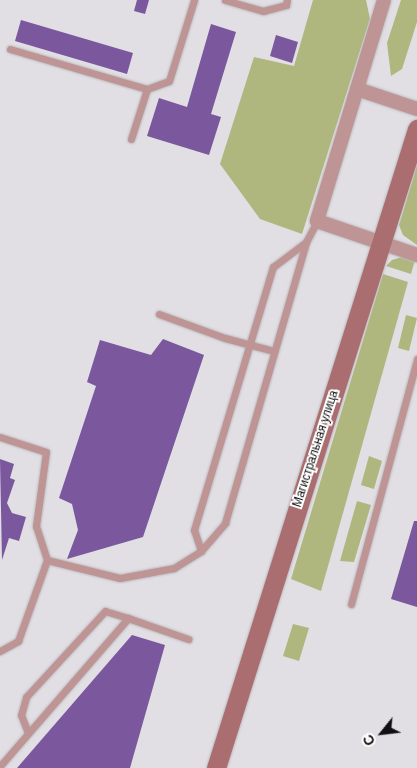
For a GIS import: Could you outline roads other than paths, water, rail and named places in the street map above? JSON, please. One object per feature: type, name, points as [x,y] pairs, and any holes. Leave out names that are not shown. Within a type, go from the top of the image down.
[{"type":"main road","name":"Магистральная улица","points":[[216,768],[417,130]]},
{"type":"street","points":[[384,0],[317,221],[417,255]]},
{"type":"street","points":[[357,89],[417,109]]},
{"type":"lane","points":[[10,49],[147,89],[169,81],[194,0]]},
{"type":"lane","points":[[226,0],[263,12],[286,5],[287,0]]},
{"type":"lane","points":[[131,139],[147,89]]},
{"type":"lane","points":[[47,560],[120,578],[174,568],[201,551],[225,523],[306,242],[317,221]]},
{"type":"lane","points":[[201,551],[194,530],[273,267],[306,242]]},
{"type":"lane","points":[[160,314],[250,345],[274,350]]},
{"type":"lane","points":[[352,604],[417,359]]},
{"type":"lane","points":[[0,437],[46,452],[36,526],[47,560],[18,641],[0,651]]},
{"type":"lane","points":[[28,733],[21,715],[26,697],[105,611],[188,639]]},
{"type":"lane","points":[[0,766],[128,618]]}]
